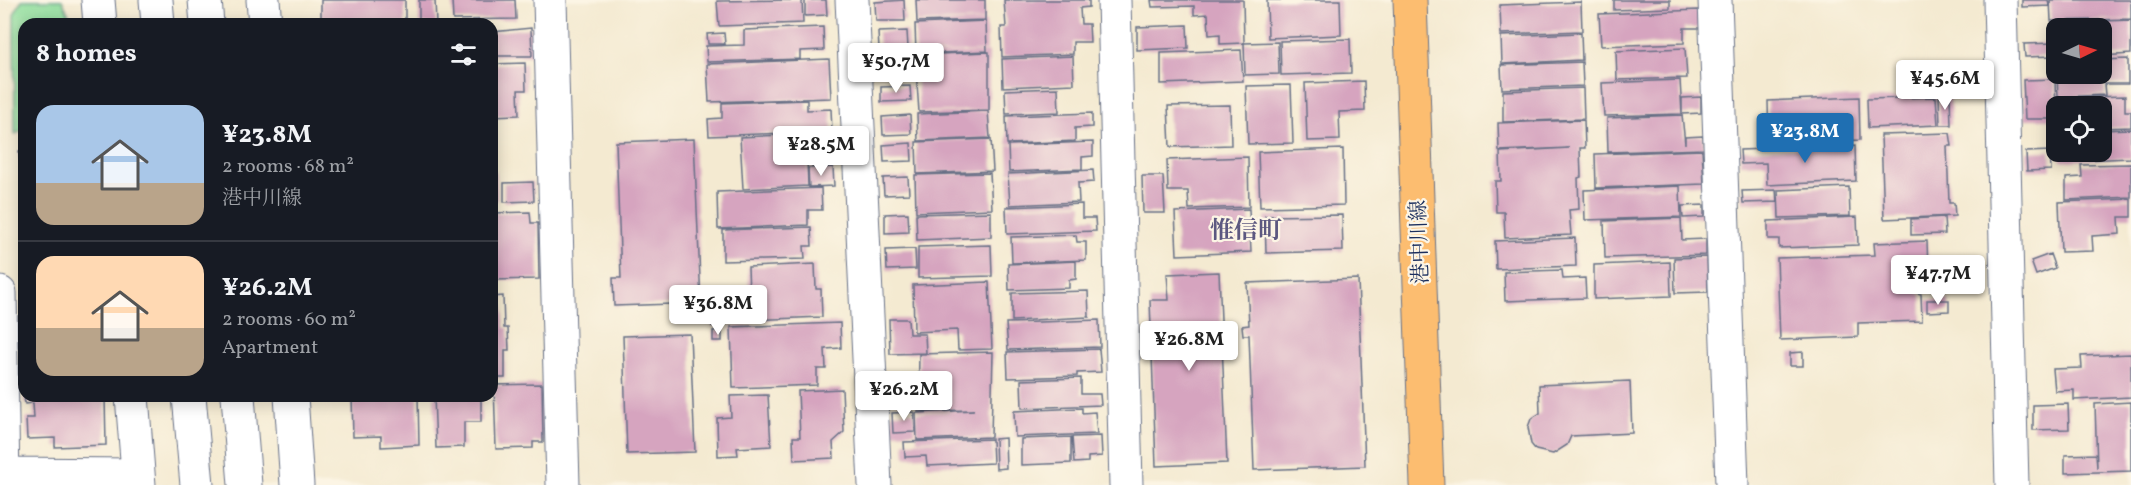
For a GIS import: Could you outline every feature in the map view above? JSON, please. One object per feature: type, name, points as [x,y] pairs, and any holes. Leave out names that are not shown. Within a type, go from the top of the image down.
[{"type":"main road","name":"港中川線","points":[[1410,0],[1427,485]]},
{"type":"street","points":[[98,0],[100,18]]},
{"type":"street","points":[[156,0],[158,18]]},
{"type":"street","points":[[205,0],[206,18]]},
{"type":"street","points":[[263,0],[264,18]]},
{"type":"street","points":[[550,0],[563,485]]},
{"type":"street","points":[[852,0],[876,485]]},
{"type":"street","points":[[1113,0],[1126,485]]},
{"type":"street","points":[[1715,0],[1732,485]]},
{"type":"street","points":[[2000,0],[2012,485]]},
{"type":"street","points":[[0,292],[2,478],[139,480],[132,402]]},
{"type":"street","points":[[190,402],[197,485]]},
{"type":"street","points":[[238,402],[245,485]]},
{"type":"street","points":[[291,402],[297,485]]},
{"type":"green space","points":[[22,0],[62,0],[70,18],[18,18],[18,133],[15,134],[14,14]]},
{"type":"building","points":[[321,0],[405,0],[405,18],[321,18]]},
{"type":"building","points":[[419,0],[435,0],[436,18],[419,18]]},
{"type":"building","points":[[452,0],[515,0],[516,19],[453,18]]},
{"type":"building","points":[[802,0],[803,23],[719,26],[717,1]]},
{"type":"building","points":[[805,0],[826,0],[827,15],[805,16]]},
{"type":"building","points":[[904,0],[905,21],[876,21],[875,2]]},
{"type":"building","points":[[916,0],[985,0],[985,20],[917,22]]},
{"type":"building","points":[[1004,0],[1089,0],[1089,7],[1080,8],[1081,24],[1089,24],[1090,42],[1073,42],[1073,54],[1002,57],[1001,27],[1006,27]]},
{"type":"building","points":[[1151,0],[1243,0],[1244,43],[1220,44],[1220,34],[1209,35],[1208,14],[1194,15],[1194,6],[1152,7]]},
{"type":"building","points":[[1267,0],[1340,0],[1341,35],[1268,38]]},
{"type":"building","points":[[1614,0],[1670,0],[1670,8],[1614,10]]},
{"type":"building","points":[[2022,0],[2048,0],[2049,6],[2022,7]]},
{"type":"building","points":[[2050,0],[2131,0],[2131,19],[2051,18]]},
{"type":"building","points":[[1581,2],[1582,31],[1501,34],[1500,5]]},
{"type":"building","points":[[1699,10],[1700,28],[1684,28],[1684,43],[1601,46],[1599,14]]},
{"type":"building","points":[[2131,20],[2131,54],[2112,55],[2112,21]]},
{"type":"building","points":[[986,21],[987,51],[916,54],[915,24]]},
{"type":"building","points":[[1187,25],[1188,48],[1137,50],[1137,27]]},
{"type":"building","points":[[823,27],[824,50],[800,51],[800,59],[707,62],[706,46],[744,45],[744,30]]},
{"type":"building","points":[[531,28],[532,56],[498,56],[498,31]]},
{"type":"building","points":[[907,31],[908,48],[879,49],[878,32]]},
{"type":"building","points":[[724,33],[725,44],[708,44],[707,34]]},
{"type":"building","points":[[1581,33],[1582,60],[1502,64],[1501,36]]},
{"type":"building","points":[[1350,39],[1351,73],[1281,75],[1280,41]]},
{"type":"building","points":[[1278,42],[1279,74],[1245,75],[1244,43]]},
{"type":"building","points":[[2046,43],[2046,56],[2025,57],[2024,44]]},
{"type":"building","points":[[1685,48],[1687,78],[1617,80],[1616,51]]},
{"type":"building","points":[[1241,50],[1243,81],[1161,84],[1161,53]]},
{"type":"building","points":[[989,52],[989,110],[919,112],[915,55]]},
{"type":"building","points":[[1073,56],[1074,84],[1003,87],[1002,59]]},
{"type":"building","points":[[906,58],[907,73],[880,74],[879,59]]},
{"type":"building","points":[[829,59],[831,98],[709,102],[707,64]]},
{"type":"building","points":[[2128,59],[2128,84],[2112,84],[2112,60]]},
{"type":"building","points":[[1582,62],[1583,86],[1502,89],[1501,65]]},
{"type":"building","points":[[525,63],[526,90],[518,90],[519,115],[498,116],[498,64]]},
{"type":"building","points":[[2046,79],[2046,84],[2055,84],[2055,96],[2046,96],[2046,119],[2025,119],[2023,80]]},
{"type":"building","points":[[1680,80],[1682,114],[1604,116],[1602,83]]},
{"type":"building","points":[[1364,81],[1365,111],[1339,112],[1340,140],[1307,141],[1305,83]]},
{"type":"building","points":[[2057,84],[2104,84],[2105,95],[2058,96]]},
{"type":"building","points":[[1291,85],[1293,143],[1248,144],[1246,86]]},
{"type":"building","points":[[910,86],[911,101],[881,102],[881,87]]},
{"type":"building","points":[[1058,88],[1059,112],[1006,114],[1005,90]]},
{"type":"building","points":[[1583,88],[1584,119],[1503,122],[1503,91]]},
{"type":"building","points":[[2112,96],[2125,96],[2125,111],[2131,111],[2131,127],[2112,128]]},
{"type":"building","points":[[1701,97],[1701,113],[1682,114],[1682,98]]},
{"type":"building","points":[[1859,97],[1860,140],[1769,144],[1768,101]]},
{"type":"building","points":[[1936,97],[1938,125],[1868,128],[1867,99]]},
{"type":"building","points":[[1939,97],[1950,97],[1951,125],[1940,125]]},
{"type":"building","points":[[807,100],[807,110],[831,109],[832,131],[709,136],[708,119],[722,118],[722,103]]},
{"type":"building","points":[[1230,105],[1231,145],[1170,147],[1168,106]]},
{"type":"building","points":[[988,111],[990,138],[918,141],[917,114]]},
{"type":"building","points":[[1092,113],[1092,127],[1075,128],[1075,141],[1007,144],[1006,116]]},
{"type":"building","points":[[910,115],[911,134],[883,135],[882,117]]},
{"type":"building","points":[[1682,115],[1685,144],[1685,137],[1703,136],[1704,149],[1608,152],[1607,118]]},
{"type":"building","points":[[1584,120],[1585,148],[1580,148],[1581,177],[1578,178],[1579,209],[1569,210],[1571,235],[1505,238],[1504,212],[1496,212],[1495,181],[1501,181],[1500,152],[1569,148],[1499,151],[1498,123]]},
{"type":"building","points":[[2131,129],[2131,158],[2112,159],[2112,130]]},
{"type":"building","points":[[832,133],[833,159],[807,160],[808,186],[743,189],[740,137]]},
{"type":"building","points":[[1950,133],[1952,146],[1947,146],[1949,203],[1954,203],[1955,216],[1884,219],[1881,135]]},
{"type":"building","points":[[694,139],[701,303],[614,306],[613,278],[621,278],[616,142]]},
{"type":"building","points":[[991,139],[993,171],[917,174],[916,142]]},
{"type":"building","points":[[1093,142],[1093,156],[1082,157],[1082,169],[1009,172],[1008,145]]},
{"type":"building","points":[[911,143],[912,161],[884,162],[883,145]]},
{"type":"building","points":[[1855,146],[1856,181],[1767,185],[1766,163],[1741,164],[1740,150]]},
{"type":"building","points":[[1343,149],[1344,205],[1260,207],[1258,152]]},
{"type":"building","points":[[1702,150],[1704,184],[1596,188],[1595,154]]},
{"type":"building","points":[[2046,151],[2046,162],[2051,162],[2051,170],[2027,171],[2026,152]]},
{"type":"building","points":[[1248,157],[1249,207],[1189,209],[1188,191],[1168,191],[1167,160]]},
{"type":"building","points":[[2131,164],[2131,197],[2066,200],[2066,178],[2082,177],[2081,165]]},
{"type":"building","points":[[833,167],[834,186],[809,187],[808,168]]},
{"type":"building","points":[[1093,170],[1094,182],[1078,183],[1079,202],[1010,205],[1008,174]]},
{"type":"building","points":[[990,173],[992,209],[916,212],[915,175]]},
{"type":"building","points":[[1142,176],[1163,176],[1165,213],[1143,213]]},
{"type":"building","points":[[908,177],[909,194],[884,195],[883,178]]},
{"type":"building","points":[[533,182],[534,201],[504,202],[504,183]]},
{"type":"building","points":[[1680,186],[1681,217],[1585,220],[1584,190]]},
{"type":"building","points":[[1849,187],[1850,216],[1779,218],[1778,190]]},
{"type":"building","points":[[821,188],[822,210],[808,210],[808,225],[718,229],[717,192]]},
{"type":"building","points":[[1776,190],[1777,202],[1743,203],[1742,191]]},
{"type":"building","points":[[2131,199],[2131,217],[2119,217],[2120,234],[2092,236],[2093,251],[2061,252],[2059,202]]},
{"type":"building","points":[[1082,204],[1082,218],[1095,218],[1096,231],[1007,234],[1006,207]]},
{"type":"building","points":[[1704,205],[1704,217],[1683,218],[1682,206]]},
{"type":"building","points":[[1249,209],[1251,252],[1177,255],[1175,212]]},
{"type":"building","points":[[530,212],[531,223],[538,223],[539,279],[498,280],[498,213]]},
{"type":"building","points":[[991,212],[991,237],[917,240],[916,214]]},
{"type":"building","points":[[908,213],[909,232],[885,233],[885,214]]},
{"type":"building","points":[[1342,215],[1343,251],[1266,253],[1265,216]]},
{"type":"building","points":[[1857,217],[1858,245],[1779,248],[1779,239],[1768,239],[1768,221]]},
{"type":"building","points":[[1944,217],[1945,234],[1911,235],[1911,219]]},
{"type":"building","points":[[1681,218],[1682,240],[1706,239],[1706,255],[1605,258],[1604,221]]},
{"type":"building","points":[[811,227],[812,246],[804,246],[805,259],[723,261],[723,230]]},
{"type":"building","points":[[1076,235],[1077,242],[1086,242],[1086,260],[1012,263],[1011,237]]},
{"type":"building","points":[[1575,238],[1576,266],[1496,269],[1495,241]]},
{"type":"building","points":[[1927,241],[1928,271],[1916,271],[1917,293],[1921,294],[1922,321],[1858,323],[1858,337],[1780,340],[1777,258],[1875,255],[1874,243]]},
{"type":"building","points":[[991,245],[992,276],[918,278],[918,247]]},
{"type":"building","points":[[915,249],[916,269],[887,270],[886,250]]},
{"type":"building","points":[[2050,254],[2055,268],[2036,275],[2031,261]]},
{"type":"building","points":[[1707,257],[1708,292],[1675,293],[1674,258]]},
{"type":"building","points":[[1076,261],[1076,279],[1069,280],[1069,288],[1009,290],[1008,264]]},
{"type":"building","points":[[1670,262],[1671,296],[1594,299],[1594,265]]},
{"type":"building","points":[[815,264],[816,289],[821,289],[822,317],[750,320],[748,267]]},
{"type":"building","points":[[1562,270],[1563,279],[1585,278],[1586,298],[1505,301],[1504,272]]},
{"type":"building","points":[[1219,272],[1227,463],[1156,466],[1150,300],[1169,300],[1167,274]]},
{"type":"building","points":[[1358,279],[1365,466],[1254,470],[1249,335],[1243,335],[1242,326],[1249,325],[1247,283]]},
{"type":"building","points":[[989,282],[992,349],[958,350],[957,330],[914,332],[913,285]]},
{"type":"building","points":[[1088,291],[1089,317],[1012,321],[1012,293]]},
{"type":"building","points":[[498,296],[503,296],[504,328],[508,328],[509,350],[505,350],[505,378],[498,378]]},
{"type":"building","points":[[1927,300],[1949,300],[1949,311],[1927,312]]},
{"type":"building","points":[[721,314],[721,326],[712,326],[712,315]]},
{"type":"building","points":[[889,319],[908,319],[909,334],[925,334],[926,353],[890,354]]},
{"type":"building","points":[[1099,320],[1100,347],[1008,350],[1006,323]]},
{"type":"building","points":[[840,323],[841,348],[825,349],[826,369],[817,369],[817,385],[733,388],[731,327]]},
{"type":"building","points":[[722,330],[722,341],[713,341],[713,331]]},
{"type":"building","points":[[690,334],[695,452],[627,454],[623,336]]},
{"type":"building","points":[[1099,349],[1101,372],[1077,373],[1077,376],[1008,378],[1007,352]]},
{"type":"building","points":[[993,352],[991,437],[917,440],[916,413],[974,410],[918,411],[919,354]]},
{"type":"building","points":[[1803,352],[1803,366],[1790,366],[1790,353]]},
{"type":"building","points":[[2131,354],[2131,397],[2074,400],[2074,390],[2055,391],[2053,369],[2082,368],[2081,356]]},
{"type":"building","points":[[1081,378],[1081,394],[1100,394],[1101,405],[1022,408],[1021,380]]},
{"type":"building","points":[[909,379],[910,402],[893,402],[892,380]]},
{"type":"building","points":[[1630,381],[1632,433],[1571,436],[1567,445],[1553,454],[1536,450],[1531,444],[1528,427],[1531,419],[1540,413],[1539,385]]},
{"type":"building","points":[[542,384],[543,442],[533,442],[533,448],[496,449],[495,402],[498,402],[498,385]]},
{"type":"building","points":[[842,389],[844,432],[833,442],[834,458],[794,460],[793,437],[800,437],[798,391]]},
{"type":"building","points":[[768,395],[771,446],[737,448],[738,455],[718,456],[717,418],[731,417],[730,396]]},
{"type":"building","points":[[25,402],[105,402],[106,445],[55,447],[55,438],[27,439],[26,418],[34,418],[33,403],[25,404]]},
{"type":"building","points":[[352,402],[418,402],[419,445],[381,447],[381,436],[353,437]]},
{"type":"building","points":[[434,402],[481,402],[481,422],[464,422],[464,447],[436,448]]},
{"type":"building","points":[[2131,402],[2131,471],[2065,473],[2065,455],[2096,454],[2097,468],[2095,404]]},
{"type":"building","points":[[2068,404],[2069,429],[2033,430],[2033,405]]},
{"type":"building","points":[[1082,408],[1082,413],[1095,412],[1097,434],[1015,437],[1014,411]]},
{"type":"building","points":[[914,412],[915,432],[893,433],[892,413]]},
{"type":"building","points":[[1101,436],[1102,456],[1088,457],[1088,462],[1074,463],[1072,437]]},
{"type":"building","points":[[1071,437],[1071,463],[1021,465],[1021,439]]},
{"type":"building","points":[[1005,438],[1006,468],[996,469],[995,439]]},
{"type":"building","points":[[992,439],[993,463],[927,466],[926,456],[905,457],[904,442]]},
{"type":"district","name":"惟信町","points":[[1246,230]]}]
